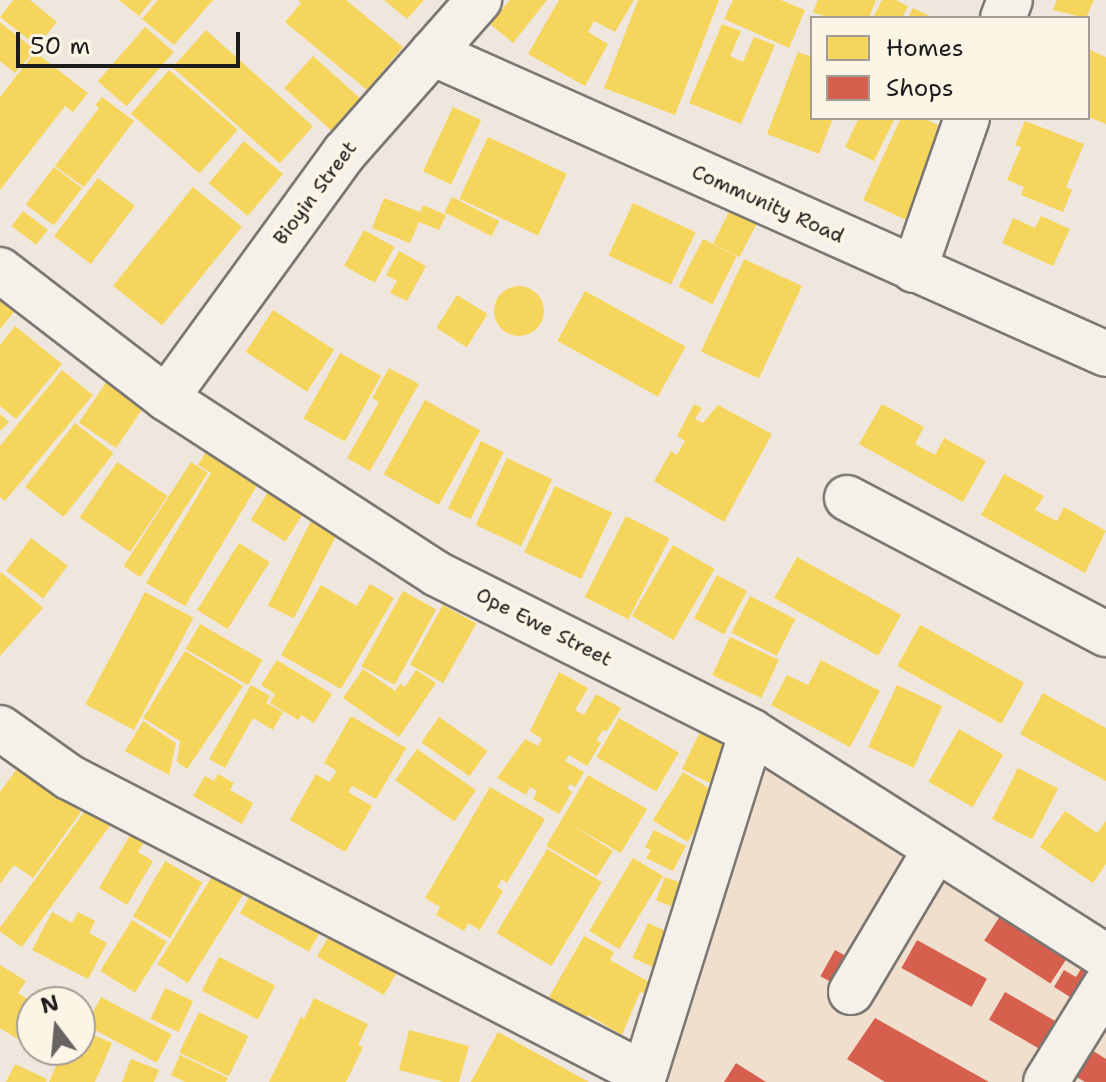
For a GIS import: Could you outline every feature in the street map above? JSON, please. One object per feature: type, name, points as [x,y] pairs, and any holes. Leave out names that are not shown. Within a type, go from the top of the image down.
[{"type":"street","name":"Bioyin Street","points":[[166,398],[345,152],[479,0]]},
{"type":"street","name":"Community Road","points":[[432,53],[1106,354]]},
{"type":"street","points":[[914,270],[966,120]]},
{"type":"street","name":"Ope Ewe Street","points":[[0,270],[166,398],[437,574],[752,732],[1106,957]]},
{"type":"street","points":[[847,498],[1106,634]]},
{"type":"street","points":[[0,728],[69,777],[643,1078],[752,732]]},
{"type":"street","points":[[851,992],[936,849]]},
{"type":"street","points":[[1046,1082],[1106,985]]},
{"type":"shaded area","points":[[761,763],[1106,980],[1106,1082],[664,1082]]},
{"type":"building: Homes","points":[[13,0],[30,0],[57,22],[37,46],[0,17]]},
{"type":"building: Homes","points":[[119,0],[152,0],[139,16]]},
{"type":"building: Homes","points":[[158,0],[213,0],[174,45],[142,19]]},
{"type":"building: Homes","points":[[298,0],[346,0],[403,47],[367,90],[285,22],[301,3]]},
{"type":"building: Homes","points":[[384,0],[424,0],[407,19]]},
{"type":"building: Homes","points":[[510,0],[547,0],[513,43],[490,24]]},
{"type":"building: Homes","points":[[559,0],[634,0],[615,32],[594,21],[588,32],[608,44],[585,86],[528,54]]},
{"type":"building: Homes","points":[[638,0],[719,0],[675,115],[604,88]]},
{"type":"building: Homes","points":[[733,0],[781,0],[805,10],[789,48],[724,19]]},
{"type":"building: Homes","points":[[818,0],[876,0],[870,16],[824,16],[813,12]]},
{"type":"building: Homes","points":[[882,0],[896,0],[908,6],[903,16],[874,16]]},
{"type":"building: Homes","points":[[1057,0],[1094,0],[1087,16],[1053,10]]},
{"type":"building: Homes","points":[[913,8],[930,16],[909,16]]},
{"type":"building: Homes","points":[[0,22],[35,50],[15,73],[0,61]]},
{"type":"building: Homes","points":[[722,24],[741,31],[730,56],[743,62],[754,37],[775,45],[741,124],[689,103]]},
{"type":"building: Homes","points":[[145,27],[174,52],[126,106],[98,81]]},
{"type":"building: Homes","points":[[206,30],[313,126],[280,164],[173,67]]},
{"type":"building: Homes","points":[[1090,50],[1106,57],[1106,124],[1090,118]]},
{"type":"building: Homes","points":[[35,52],[88,93],[73,112],[65,106],[0,190],[0,97]]},
{"type":"building: Homes","points":[[798,52],[810,56],[810,120],[832,120],[819,154],[767,134]]},
{"type":"building: Homes","points":[[313,56],[367,104],[338,136],[284,88]]},
{"type":"building: Homes","points":[[169,70],[238,130],[200,173],[131,114]]},
{"type":"building: Homes","points":[[102,97],[134,121],[84,187],[55,166],[99,108],[95,105]]},
{"type":"building: Homes","points":[[453,107],[481,120],[451,184],[423,171]]},
{"type":"building: Homes","points":[[858,120],[894,120],[874,161],[845,147]]},
{"type":"building: Homes","points":[[900,120],[927,120],[957,134],[915,224],[863,200]]},
{"type":"building: Homes","points":[[1025,121],[1084,144],[1066,187],[1072,190],[1063,212],[1021,195],[1024,187],[1007,180],[1021,147],[1015,145]]},
{"type":"building: Homes","points":[[488,137],[567,174],[538,235],[459,199]]},
{"type":"building: Homes","points":[[244,141],[283,174],[248,216],[209,183]]},
{"type":"building: Homes","points":[[54,167],[82,188],[54,226],[26,205]]},
{"type":"building: Homes","points":[[98,178],[135,206],[91,264],[54,236]]},
{"type":"building: Homes","points":[[193,187],[242,227],[162,325],[113,286]]},
{"type":"building: Homes","points":[[452,197],[499,221],[492,236],[444,212]]},
{"type":"building: Homes","points":[[384,198],[420,212],[423,205],[446,215],[439,230],[419,222],[410,243],[372,228]]},
{"type":"building: Homes","points":[[633,203],[696,232],[671,285],[608,256]]},
{"type":"building: Homes","points":[[732,206],[759,220],[740,257],[713,243]]},
{"type":"building: Homes","points":[[23,211],[48,230],[36,245],[12,226]]},
{"type":"building: Homes","points":[[1041,216],[1070,229],[1053,266],[1002,243],[1013,218],[1035,228]]},
{"type":"building: Homes","points":[[364,230],[395,247],[375,283],[344,266]]},
{"type":"building: Homes","points":[[703,239],[737,256],[712,304],[678,287]]},
{"type":"building: Homes","points":[[399,251],[426,266],[407,301],[390,293],[397,281],[386,275]]},
{"type":"building: Homes","points":[[744,259],[802,286],[759,378],[701,351]]},
{"type":"building: Homes","points":[[0,281],[23,301],[0,329]]},
{"type":"building: Homes","points":[[519,286],[537,293],[544,311],[537,329],[519,336],[501,329],[494,311],[501,293]]},
{"type":"building: Homes","points":[[585,291],[686,347],[658,397],[557,341]]},
{"type":"building: Homes","points":[[457,295],[488,314],[467,347],[436,328]]},
{"type":"building: Homes","points":[[273,310],[334,350],[307,392],[246,352]]},
{"type":"building: Homes","points":[[15,326],[62,364],[16,419],[0,406],[0,345]]},
{"type":"building: Homes","points":[[340,353],[381,376],[345,441],[304,419]]},
{"type":"building: Homes","points":[[389,368],[419,384],[370,471],[347,458],[379,402],[372,398]]},
{"type":"building: Homes","points":[[62,370],[93,395],[5,501],[0,497],[0,446]]},
{"type":"building: Homes","points":[[109,378],[146,403],[116,448],[79,423]]},
{"type":"building: Homes","points":[[425,400],[480,431],[439,505],[384,474]]},
{"type":"building: Homes","points":[[694,404],[702,408],[695,419],[703,423],[718,405],[772,434],[724,522],[654,481],[671,451],[677,455],[685,441],[677,436]]},
{"type":"building: Homes","points":[[882,404],[924,427],[915,444],[935,455],[944,438],[986,461],[963,502],[859,444]]},
{"type":"building: Homes","points":[[0,414],[9,422],[0,431]]},
{"type":"building: Homes","points":[[75,423],[114,453],[64,517],[25,487]]},
{"type":"building: Homes","points":[[481,441],[503,452],[471,519],[448,508]]},
{"type":"building: Homes","points":[[211,443],[264,474],[185,606],[146,583],[211,473],[198,465]]},
{"type":"building: Homes","points":[[507,458],[552,479],[521,546],[476,525]]},
{"type":"building: Homes","points":[[117,462],[168,496],[130,552],[80,518]]},
{"type":"building: Homes","points":[[191,462],[208,473],[140,577],[123,566]]},
{"type":"building: Homes","points":[[1004,474],[1044,496],[1035,510],[1057,521],[1064,507],[1106,531],[1085,573],[981,515]]},
{"type":"building: Homes","points":[[275,481],[310,503],[285,542],[251,520]]},
{"type":"building: Homes","points":[[555,486],[612,513],[581,579],[524,552]]},
{"type":"building: Homes","points":[[316,511],[342,524],[294,619],[268,605]]},
{"type":"building: Homes","points":[[626,516],[670,538],[628,619],[585,597]]},
{"type":"building: Homes","points":[[31,538],[68,566],[43,598],[6,571]]},
{"type":"building: Homes","points":[[239,543],[270,562],[228,629],[197,610]]},
{"type":"building: Homes","points":[[673,545],[715,569],[674,640],[632,616]]},
{"type":"building: Homes","points":[[797,557],[901,615],[878,656],[774,598]]},
{"type":"building: Homes","points":[[0,574],[43,608],[0,656]]},
{"type":"building: Homes","points":[[717,575],[747,591],[724,634],[694,618]]},
{"type":"building: Homes","points":[[370,584],[394,598],[341,689],[281,655],[321,585],[357,606]]},
{"type":"building: Homes","points":[[403,591],[436,609],[395,685],[361,666]]},
{"type":"building: Homes","points":[[145,592],[194,618],[134,730],[85,704]]},
{"type":"building: Homes","points":[[750,596],[795,619],[777,656],[731,633]]},
{"type":"building: Homes","points":[[443,605],[476,623],[443,683],[410,664]]},
{"type":"building: Homes","points":[[200,624],[262,660],[248,685],[186,649]]},
{"type":"building: Homes","points":[[920,625],[1024,683],[1001,724],[897,666]]},
{"type":"building: Homes","points":[[730,637],[779,660],[761,698],[712,675]]},
{"type":"building: Homes","points":[[185,651],[243,686],[187,769],[177,762],[180,741],[143,718]]},
{"type":"building: Homes","points":[[277,660],[332,694],[314,723],[301,715],[298,720],[270,703],[275,694],[261,685]]},
{"type":"building: Homes","points":[[821,660],[880,691],[850,747],[771,705],[787,675],[808,685]]},
{"type":"building: Homes","points":[[363,669],[395,691],[400,684],[405,687],[416,670],[436,683],[399,737],[343,698]]},
{"type":"building: Homes","points":[[559,672],[588,688],[575,710],[584,715],[596,694],[621,708],[607,731],[603,730],[596,740],[601,743],[587,766],[569,755],[565,761],[584,772],[575,787],[570,784],[567,788],[572,792],[559,814],[533,799],[537,791],[530,787],[526,795],[497,778],[525,739],[538,746],[542,739],[530,731]]},
{"type":"building: Homes","points":[[251,685],[270,696],[266,703],[283,712],[273,730],[253,718],[225,768],[209,759]]},
{"type":"building: Homes","points":[[897,685],[942,706],[914,768],[868,747]]},
{"type":"building: Homes","points":[[1043,693],[1106,728],[1106,781],[1020,734]]},
{"type":"building: Homes","points":[[351,716],[406,748],[376,799],[352,786],[348,792],[372,806],[345,852],[290,820],[316,774],[329,782],[337,771],[324,763]]},
{"type":"building: Homes","points":[[439,717],[487,751],[470,776],[421,742]]},
{"type":"building: Homes","points":[[619,718],[679,752],[656,791],[596,757]]},
{"type":"building: Homes","points":[[143,721],[176,743],[169,775],[125,751]]},
{"type":"building: Homes","points":[[702,728],[737,745],[717,786],[682,769]]},
{"type":"building: Homes","points":[[959,729],[1003,754],[973,807],[928,782]]},
{"type":"building: Homes","points":[[417,749],[476,790],[454,821],[395,780]]},
{"type":"building: Homes","points":[[25,758],[40,782],[81,812],[33,878],[14,865],[0,884],[0,792]]},
{"type":"building: Homes","points":[[1018,768],[1058,788],[1032,839],[992,819]]},
{"type":"building: Homes","points":[[683,772],[718,794],[688,842],[653,820]]},
{"type":"building: Homes","points":[[218,774],[234,783],[230,790],[253,803],[242,824],[193,796],[205,776],[214,781]]},
{"type":"building: Homes","points":[[588,775],[647,809],[621,853],[572,825],[613,851],[597,876],[546,846]]},
{"type":"building: Homes","points":[[490,787],[545,819],[507,883],[502,879],[497,887],[503,891],[480,930],[468,923],[464,931],[436,915],[440,907],[425,898]]},
{"type":"building: Homes","points":[[87,808],[110,825],[22,947],[0,931],[0,928]]},
{"type":"building: Homes","points":[[1065,811],[1097,833],[1106,821],[1106,864],[1093,883],[1040,847]]},
{"type":"building: Homes","points":[[139,820],[153,827],[138,852],[153,861],[127,905],[99,888]]},
{"type":"building: Homes","points":[[654,830],[686,846],[673,871],[646,858],[651,850],[645,847]]},
{"type":"building: Homes","points":[[547,849],[602,882],[551,966],[497,933]]},
{"type":"building: Homes","points":[[633,858],[663,876],[619,949],[589,931]]},
{"type":"building: Homes","points":[[165,861],[202,882],[170,938],[133,916]]},
{"type":"building: Homes","points":[[213,875],[244,894],[188,983],[157,964]]},
{"type":"building: Homes","points":[[665,877],[683,884],[674,907],[656,900]]},
{"type":"building: Homes","points":[[254,888],[323,926],[309,952],[240,913]]},
{"type":"building: Homes","points":[[52,912],[72,923],[78,912],[95,921],[89,933],[107,943],[88,979],[32,950]]},
{"type":"building: Homes","points":[[132,920],[167,942],[135,993],[100,971]]},
{"type":"building: Homes","points":[[648,923],[668,932],[653,967],[633,958]]},
{"type":"building: Homes","points":[[334,927],[401,966],[384,995],[317,956]]},
{"type":"building: Homes","points":[[584,936],[614,952],[610,960],[651,983],[645,994],[640,992],[622,1035],[588,1015],[585,1020],[548,999]]},
{"type":"building: Homes","points":[[219,957],[275,986],[258,1019],[202,991]]},
{"type":"building: Homes","points":[[0,965],[26,981],[23,986],[16,986],[16,1038],[0,1028]]},
{"type":"building: Homes","points":[[165,988],[193,1001],[179,1032],[151,1019]]},
{"type":"building: Homes","points":[[101,997],[172,1035],[157,1063],[96,1031],[96,1006]]},
{"type":"building: Homes","points":[[314,998],[368,1024],[358,1045],[363,1047],[346,1082],[269,1082],[301,1017],[304,1019]]},
{"type":"building: Homes","points":[[199,1012],[248,1036],[229,1077],[179,1052]]},
{"type":"building: Homes","points":[[409,1030],[469,1046],[459,1082],[444,1082],[399,1070]]},
{"type":"building: Homes","points":[[498,1032],[589,1082],[471,1082]]},
{"type":"building: Homes","points":[[96,1036],[112,1043],[95,1082],[49,1082],[56,1066],[96,1066]]},
{"type":"building: Homes","points":[[180,1055],[228,1078],[226,1082],[185,1082],[171,1075]]},
{"type":"building: Homes","points":[[131,1059],[159,1070],[154,1082],[122,1082]]},
{"type":"building: Homes","points":[[15,1064],[47,1079],[46,1082],[6,1082]]},
{"type":"building: Shops","points":[[1006,907],[1072,950],[1050,984],[984,941]]},
{"type":"building: Shops","points":[[917,940],[987,979],[971,1007],[901,968]]},
{"type":"building: Shops","points":[[835,950],[860,964],[846,990],[820,976]]},
{"type":"building: Shops","points":[[1089,956],[1106,966],[1083,1005],[1054,987],[1064,970],[1076,977]]},
{"type":"building: Shops","points":[[1005,992],[1068,1028],[1052,1056],[989,1020]]},
{"type":"building: Shops","points":[[875,1018],[989,1082],[885,1082],[847,1059]]},
{"type":"building: Shops","points":[[1087,1047],[1106,1059],[1106,1082],[1085,1082],[1070,1073]]},
{"type":"building: Shops","points":[[736,1063],[766,1082],[724,1082]]}]
